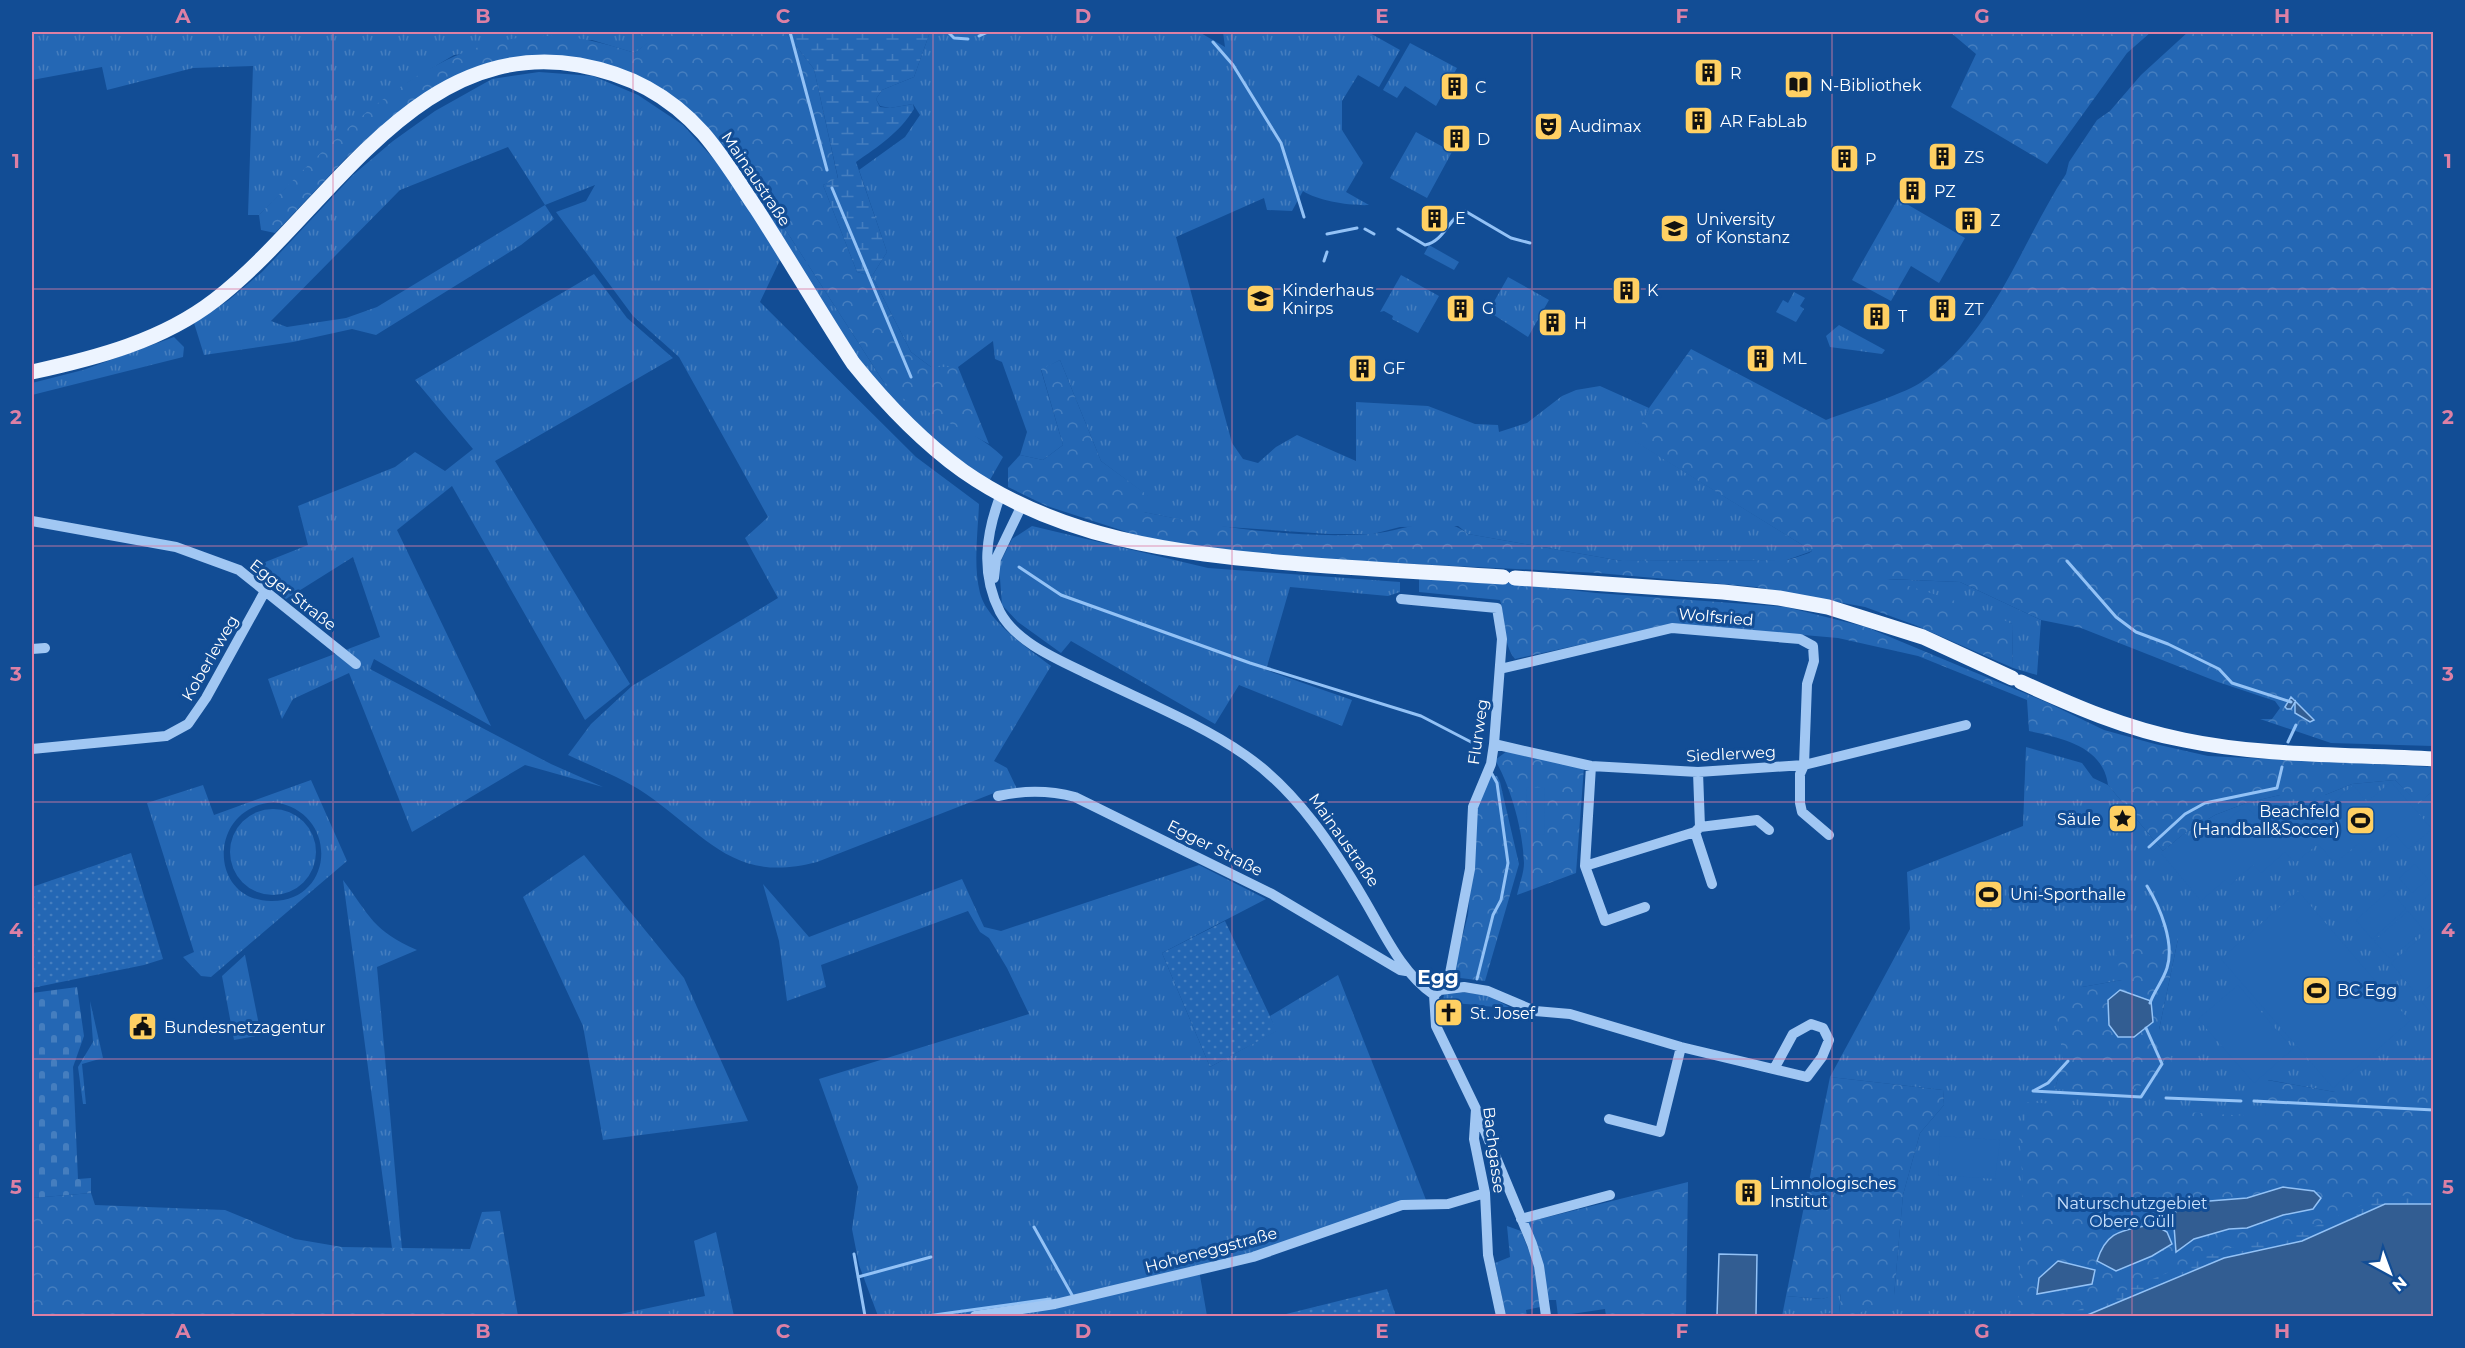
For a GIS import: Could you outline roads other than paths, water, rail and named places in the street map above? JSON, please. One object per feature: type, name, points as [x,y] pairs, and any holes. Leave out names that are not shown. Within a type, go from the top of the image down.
[{"type":"main road","name":"Mainaustraße","points":[[32,372],[101,356],[134,344],[164,331],[214,301],[251,270],[384,131],[447,87],[479,73],[513,64],[560,62],[602,69],[637,81],[669,100],[703,133],[729,167],[853,363],[877,393],[939,453],[1001,494]]},
{"type":"main road","points":[[1001,494],[1022,505],[1096,533],[1178,552],[1295,563],[1723,592],[1818,605],[1874,620],[1923,637],[2016,680],[2122,724],[2184,741],[2268,751],[2433,759]]},
{"type":"street","name":"Mainaustraße","points":[[1001,494],[986,542],[993,590],[1000,612],[1030,642],[1212,736],[1244,754],[1264,769],[1307,813],[1345,866],[1406,971],[1434,995]]},
{"type":"street","name":"Mainaustraße","points":[[993,590],[996,559],[1022,505]]},
{"type":"street","name":"Egger Straße","points":[[32,521],[176,547],[239,570],[264,593],[289,609],[356,664]]},
{"type":"street","name":"Koberleweg","points":[[32,749],[166,736],[188,724],[206,698],[264,593]]},
{"type":"street","name":"Flurweg","points":[[1401,599],[1497,608],[1502,639],[1491,764],[1473,807],[1470,869],[1447,988]]},
{"type":"street","name":"Wolfsried","points":[[1500,669],[1672,628],[1800,639],[1812,646],[1814,661],[1807,684],[1804,765]]},
{"type":"street","points":[[32,649],[45,648]]},
{"type":"street","name":"Siedlerweg","points":[[1494,744],[1591,766],[1698,772],[1804,765],[1966,725]]},
{"type":"street","points":[[1804,765],[1800,774],[1802,812],[1829,835]]},
{"type":"street","points":[[1591,766],[1585,866],[1605,921],[1645,907]]},
{"type":"street","points":[[1698,772],[1698,830],[1712,884]]},
{"type":"street","name":"Egger Straße","points":[[998,796],[1032,790],[1075,797],[1272,894],[1400,970],[1406,971]]},
{"type":"street","points":[[1585,866],[1698,830],[1757,820],[1769,830]]},
{"type":"street","points":[[1434,995],[1447,988],[1464,987],[1488,991],[1535,1011],[1570,1014],[1681,1047],[1774,1069],[1808,1077],[1822,1057],[1828,1040],[1823,1028],[1811,1024],[1793,1034],[1774,1069]]},
{"type":"street","name":"Bachgasse","points":[[1434,995],[1436,1026],[1476,1109],[1474,1140],[1485,1193],[1488,1255],[1501,1317]]},
{"type":"street","points":[[1609,1119],[1660,1132],[1681,1047]]},
{"type":"street","points":[[1476,1109],[1539,1266],[1546,1317]]},
{"type":"street","name":"Hoheneggstraße","points":[[975,1317],[1055,1304],[1253,1257],[1402,1205],[1448,1204],[1485,1193]]},
{"type":"street","points":[[1521,1219],[1610,1195]]},
{"type":"waterway","points":[[790,32],[827,170]]},
{"type":"waterway","points":[[948,32],[954,38],[968,39]]},
{"type":"waterway","points":[[979,36],[988,32]]},
{"type":"waterway","points":[[1213,42],[1233,65],[1281,143],[1304,217]]},
{"type":"waterway","points":[[832,188],[911,377]]},
{"type":"waterway","points":[[1398,229],[1425,245],[1437,239],[1454,219],[1465,211],[1511,238],[1530,243]]},
{"type":"waterway","points":[[1327,234],[1357,228]]},
{"type":"waterway","points":[[1365,229],[1374,234]]},
{"type":"waterway","points":[[1324,261],[1327,252]]},
{"type":"waterway","points":[[2067,561],[2116,617],[2136,632],[2168,644],[2219,669],[2232,683],[2291,702]]},
{"type":"waterway","points":[[1019,567],[1061,595],[1250,663],[1421,716],[1471,742]]},
{"type":"waterway","points":[[2288,742],[2296,725]]},
{"type":"waterway","points":[[2149,847],[2185,814],[2205,803],[2277,788],[2282,767]]},
{"type":"waterway","points":[[1477,979],[1493,915],[1501,900],[1508,863],[1497,783],[1492,774]]},
{"type":"waterway","points":[[2147,886],[2165,925],[2169,948],[2167,968],[2150,1003]]},
{"type":"waterway","points":[[2033,1091],[2141,1097],[2162,1064],[2146,1028]]},
{"type":"waterway","points":[[2035,1090],[2048,1083],[2068,1061]]},
{"type":"waterway","points":[[2166,1098],[2241,1101]]},
{"type":"waterway","points":[[2254,1101],[2434,1110]]},
{"type":"waterway","points":[[1034,1227],[1072,1295]]},
{"type":"waterway","points":[[854,1254],[865,1316]]},
{"type":"waterway","points":[[858,1277],[931,1257]]},
{"type":"waterway","points":[[927,1316],[1050,1299]]},
{"type":"place","name":"R","points":[[1709,73]]},
{"type":"place","name":"N-Bibliothek","points":[[1799,85]]},
{"type":"place","name":"C","points":[[1454,87]]},
{"type":"place","name":"AR FabLab","points":[[1699,121]]},
{"type":"place","name":"Audimax","points":[[1548,126]]},
{"type":"place","name":"D","points":[[1456,139]]},
{"type":"place","name":"ZS","points":[[1943,157]]},
{"type":"place","name":"P","points":[[1844,159]]},
{"type":"place","name":"PZ","points":[[1913,191]]},
{"type":"place","name":"E","points":[[1434,218]]},
{"type":"place","name":"Z","points":[[1969,220]]},
{"type":"place","name":"University of Konstanz","points":[[1675,228]]},
{"type":"place","name":"K","points":[[1626,290]]},
{"type":"place","name":"Kinderhaus Knirps","points":[[1261,299]]},
{"type":"place","name":"G","points":[[1461,308]]},
{"type":"place","name":"ZT","points":[[1943,309]]},
{"type":"place","name":"T","points":[[1877,316]]},
{"type":"place","name":"H","points":[[1553,323]]},
{"type":"place","name":"ML","points":[[1761,358]]},
{"type":"place","name":"GF","points":[[1362,368]]},
{"type":"place","name":"Säule","points":[[2122,819]]},
{"type":"place","name":"Beachfeld (Handball&Soccer)","points":[[2361,820]]},
{"type":"place","name":"Uni-Sporthalle","points":[[1989,894]]},
{"type":"place","name":"BC Egg","points":[[2316,990]]},
{"type":"place","name":"St. Josef","points":[[1449,1013]]},
{"type":"place","name":"Bundesnetzagentur","points":[[143,1027]]},
{"type":"place","name":"Limnologisches Institut","points":[[1749,1192]]},
{"type":"district","name":"Egg","points":[[1438,977]]},
{"type":"park label","name":"Naturschutzgebiet Obere Güll","points":[[2132,1212]]}]
